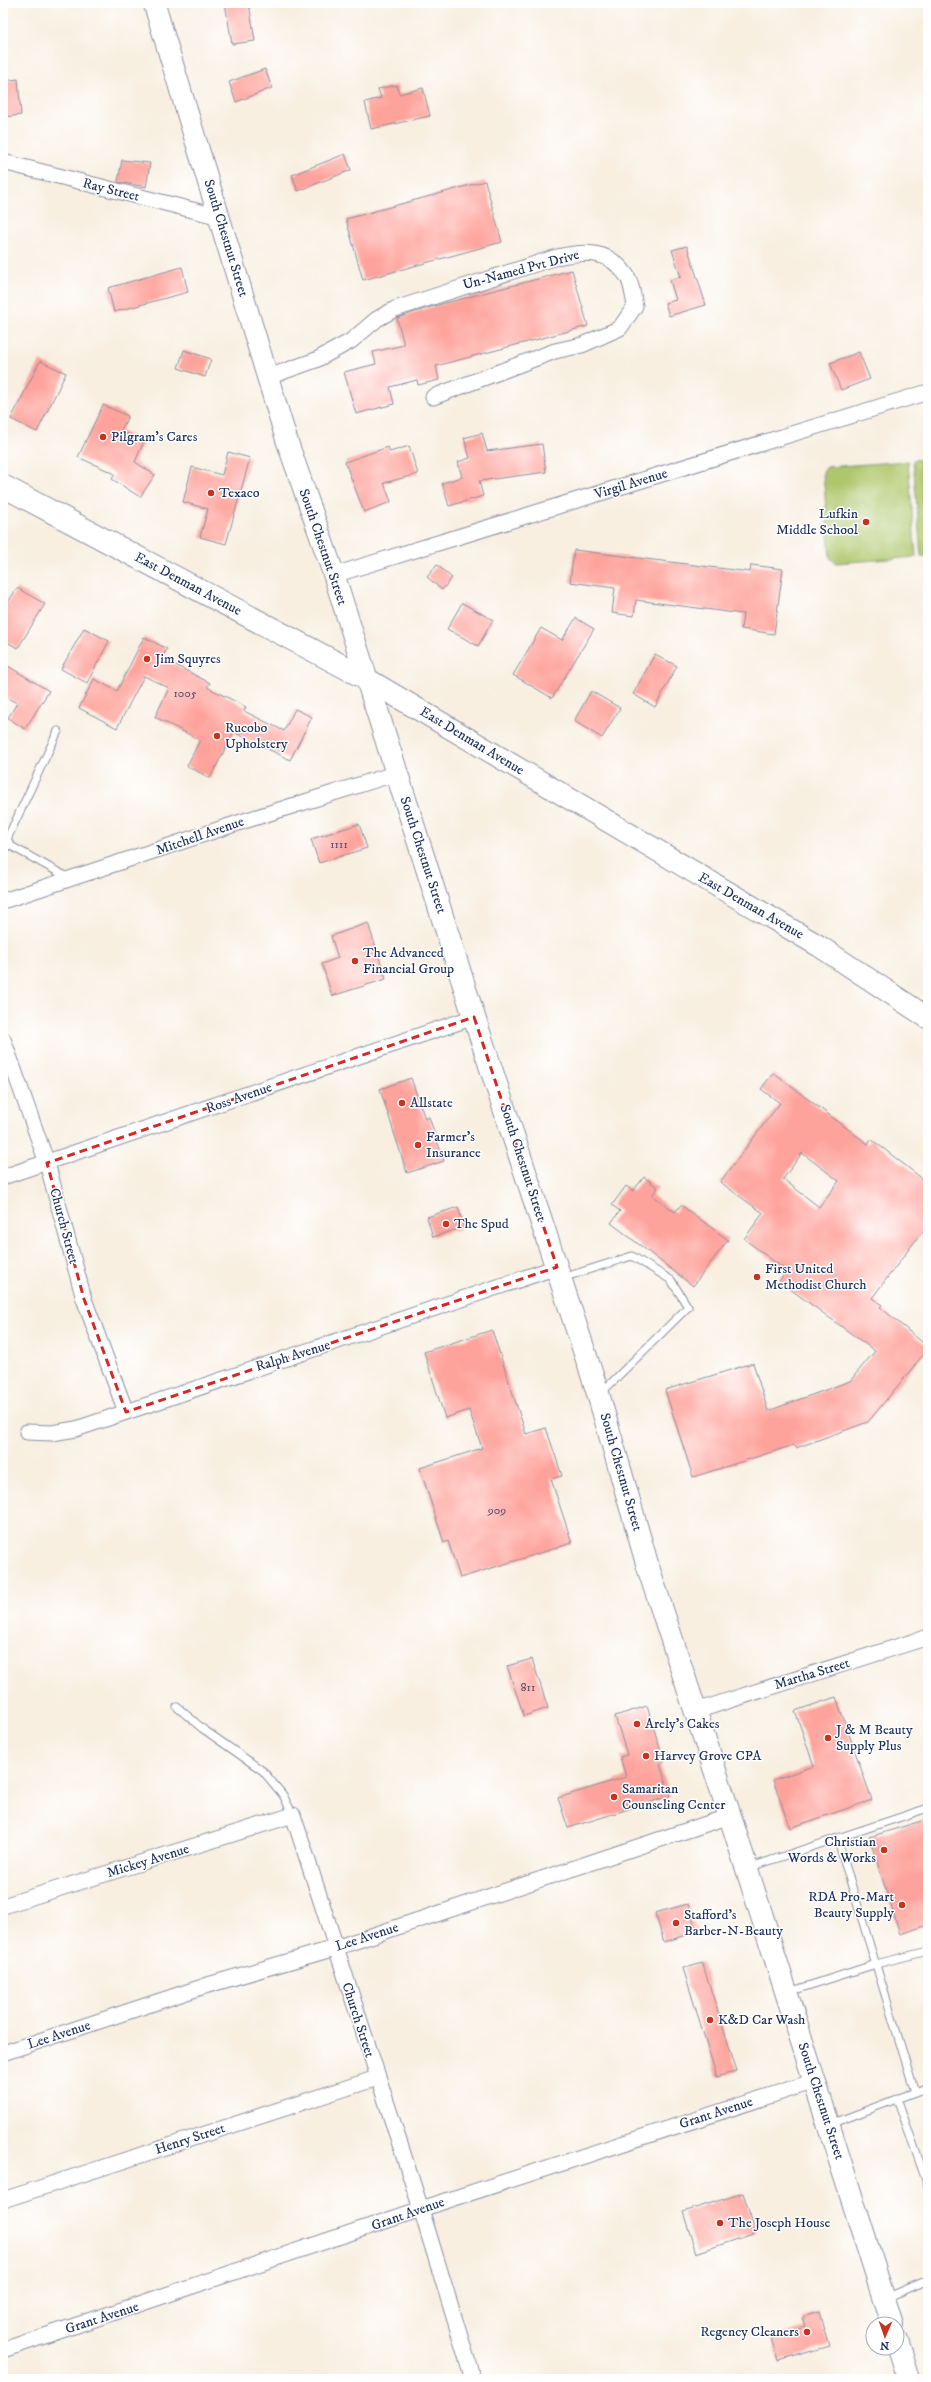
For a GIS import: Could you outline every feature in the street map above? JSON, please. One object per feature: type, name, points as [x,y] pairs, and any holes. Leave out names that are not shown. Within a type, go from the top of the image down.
[{"type":"main road","name":"South Chestnut Street","points":[[154,3],[287,441],[334,575],[474,1017],[599,1395],[648,1567],[787,1992],[889,2316]]},
{"type":"main road","name":"East Denman Avenue","points":[[3,486],[367,679],[819,946],[928,1018]]},
{"type":"main road","points":[[902,2356],[909,2379]]},
{"type":"street","name":"Ray Street","points":[[3,162],[220,217]]},
{"type":"street","name":"Un-Named Pvt Drive","points":[[268,377],[316,360],[351,341],[377,319],[395,309],[557,257],[581,251],[607,257],[627,276],[635,306],[620,328],[582,345],[555,351],[434,397]]},
{"type":"street","name":"Virgil Avenue","points":[[334,575],[928,392]]},
{"type":"street","name":"Mitchell Avenue","points":[[3,901],[241,822],[397,773]]},
{"type":"street","name":"Ross Avenue","points":[[3,1177],[474,1017]]},
{"type":"street","name":"Church Street","points":[[3,1039],[47,1163],[84,1299],[126,1412]]},
{"type":"street","name":"Ralph Avenue","points":[[27,1432],[52,1433],[76,1429],[559,1273]]},
{"type":"street","name":"Martha Street","points":[[696,1711],[928,1637]]},
{"type":"street","name":"Church Street","points":[[293,1816],[377,2078],[421,2209],[474,2379]]},
{"type":"street","name":"Mickey Avenue","points":[[3,1906],[293,1816]]},
{"type":"street","name":"Lee Avenue","points":[[3,2053],[208,1985],[335,1948],[730,1816]]},
{"type":"street","name":"Henry Street","points":[[3,2200],[377,2078]]},
{"type":"street","name":"Grant Avenue","points":[[3,2350],[421,2209],[815,2081]]},
{"type":"lane","points":[[58,731],[7,839],[12,846],[70,879]]},
{"type":"lane","points":[[559,1273],[632,1256],[671,1280],[688,1307],[599,1395]]},
{"type":"lane","name":"Church Street","points":[[177,1707],[203,1729],[263,1771],[283,1795],[293,1816]]},
{"type":"lane","points":[[747,1869],[928,1808]]},
{"type":"lane","points":[[837,1838],[915,2092]]},
{"type":"lane","points":[[787,1992],[876,1964],[928,1951]]},
{"type":"lane","points":[[829,2125],[928,2087]]},
{"type":"lane","points":[[898,2098],[928,2186]]},
{"type":"lane","points":[[884,2299],[928,2280]]},
{"type":"highlighted area","points":[[474,1017],[557,1267],[126,1412],[84,1299],[47,1163]]},
{"type":"green space","points":[[928,459],[928,556],[921,556],[913,460]]},
{"type":"green space","points":[[908,461],[916,557],[836,563],[830,558],[823,472],[827,467]]},
{"type":"building","points":[[225,3],[249,3],[255,41],[232,44]]},
{"type":"building","points":[[265,69],[272,88],[236,102],[229,82]]},
{"type":"building","points":[[18,79],[21,115],[3,117],[3,81]]},
{"type":"building","points":[[397,85],[399,94],[423,88],[430,116],[371,129],[365,102],[381,98],[378,89]]},
{"type":"building","points":[[345,154],[351,170],[298,191],[292,175]]},
{"type":"building","points":[[122,160],[150,163],[146,187],[118,182]]},
{"type":"building","points":[[485,181],[502,242],[363,280],[346,219]]},
{"type":"building","points":[[687,246],[706,305],[669,316],[665,303],[676,300],[670,280],[681,277],[672,250]]},
{"type":"building","points":[[182,267],[188,292],[114,312],[108,288]]},
{"type":"building","points":[[572,270],[588,326],[436,366],[439,380],[418,385],[417,380],[390,387],[394,404],[356,414],[344,372],[376,364],[373,352],[404,345],[397,318],[434,306]]},
{"type":"building","points":[[184,350],[211,359],[205,377],[178,368]]},
{"type":"building","points":[[859,352],[870,379],[841,390],[830,363]]},
{"type":"building","points":[[40,361],[66,373],[37,432],[11,419]]},
{"type":"building","points":[[103,405],[128,416],[121,431],[144,441],[135,462],[155,475],[140,497],[112,479],[115,474],[78,457]]},
{"type":"building","points":[[482,433],[487,451],[542,444],[546,472],[479,481],[483,496],[449,506],[442,483],[462,477],[458,462],[470,458],[464,438]]},
{"type":"building","points":[[409,446],[418,474],[384,483],[391,502],[364,512],[345,462],[388,447],[390,452]]},
{"type":"building","points":[[228,452],[250,458],[226,544],[200,537],[208,509],[183,502],[192,467],[222,475]]},
{"type":"building","points":[[574,550],[750,572],[751,565],[783,569],[774,634],[741,629],[743,614],[636,600],[634,616],[612,613],[615,588],[570,582]]},
{"type":"building","points":[[437,565],[452,578],[442,590],[427,577]]},
{"type":"building","points":[[17,588],[45,604],[18,648],[3,640],[3,610]]},
{"type":"building","points":[[462,603],[493,620],[478,646],[447,629]]},
{"type":"building","points":[[576,618],[594,629],[552,698],[513,675],[541,628],[562,640]]},
{"type":"building","points":[[84,628],[109,641],[87,683],[61,669]]},
{"type":"building","points":[[144,637],[167,649],[162,658],[210,683],[207,687],[246,707],[244,711],[284,731],[295,709],[312,717],[290,760],[234,732],[210,778],[187,766],[200,740],[155,717],[169,688],[144,676],[117,728],[79,708],[94,679],[117,691]]},
{"type":"building","points":[[655,654],[677,666],[655,707],[633,694]]},
{"type":"building","points":[[3,663],[49,691],[25,729],[8,718],[17,703],[3,696]]},
{"type":"building","points":[[591,691],[620,708],[602,738],[574,721]]},
{"type":"building","points":[[359,824],[367,848],[319,863],[311,839]]},
{"type":"building","name":"The Advanced Financial Group","points":[[368,923],[386,979],[332,996],[322,964],[338,958],[331,936]]},
{"type":"building","points":[[773,1073],[868,1144],[871,1139],[928,1183],[928,1236],[922,1232],[872,1298],[882,1305],[880,1307],[928,1347],[928,1349],[868,1422],[796,1448],[794,1445],[693,1477],[665,1390],[753,1363],[768,1411],[850,1381],[875,1351],[779,1281],[787,1271],[744,1239],[763,1213],[720,1182],[780,1103],[761,1089]],"holes":[[[802,1153],[839,1181],[819,1207],[783,1179]]]},
{"type":"building","points":[[411,1078],[425,1119],[429,1117],[444,1161],[407,1173],[380,1089]]},
{"type":"building","points":[[644,1177],[658,1188],[652,1195],[675,1212],[681,1205],[728,1240],[693,1286],[611,1223],[620,1211],[612,1205],[626,1186],[633,1191]]},
{"type":"building","name":"The Spud","points":[[458,1207],[464,1227],[433,1237],[427,1217]]},
{"type":"building","points":[[492,1330],[526,1434],[546,1428],[562,1476],[551,1479],[572,1543],[460,1578],[448,1541],[444,1543],[420,1468],[482,1448],[469,1410],[445,1418],[424,1352]]},
{"type":"building","points":[[532,1659],[548,1708],[524,1716],[507,1666]]},
{"type":"building","name":"J & M Beauty Supply Plus","points":[[836,1697],[872,1800],[790,1828],[773,1780],[814,1766],[795,1711]]},
{"type":"building","name":"Samaritan Counseling Center","points":[[647,1706],[664,1762],[660,1764],[670,1796],[568,1828],[558,1798],[626,1777],[620,1757],[627,1755],[615,1716]]},
{"type":"building","points":[[928,1819],[928,1925],[900,1934],[869,1837]]},
{"type":"building","name":"Stafford's Barber-N-Beauty","points":[[688,1904],[697,1932],[664,1942],[655,1913]]},
{"type":"building","name":"K&D Car Wash","points":[[702,1962],[737,2071],[717,2077],[683,1968]]},
{"type":"building","name":"The Joseph House","points":[[743,2193],[756,2233],[696,2253],[683,2212]]},
{"type":"building","name":"Regency Cleaners","points":[[819,2312],[829,2346],[778,2361],[771,2338],[805,2327],[802,2317]]},
{"type":"place","name":"Pilgram's Cares","points":[[103,437]]},
{"type":"place","name":"Texaco","points":[[211,493]]},
{"type":"place","name":"Lufkin Middle School","points":[[866,522]]},
{"type":"place","name":"Jim Squyres","points":[[147,659]]},
{"type":"place","name":"Rucobo Upholstery","points":[[217,736]]},
{"type":"place","name":"The Advanced Financial Group","points":[[355,961]]},
{"type":"place","name":"Allstate","points":[[402,1103]]},
{"type":"place","name":"Farmer's Insurance","points":[[418,1145]]},
{"type":"place","name":"The Spud","points":[[446,1224]]},
{"type":"place","name":"First United Methodist Church","points":[[757,1277]]},
{"type":"place","name":"Arely's Cakes","points":[[637,1724]]},
{"type":"place","name":"J & M Beauty Supply Plus","points":[[828,1738]]},
{"type":"place","name":"Harvey Grove CPA","points":[[646,1756]]},
{"type":"place","name":"Samaritan Counseling Center","points":[[614,1797]]},
{"type":"place","name":"Christian Words & Works","points":[[884,1850]]},
{"type":"place","name":"RDA Pro-Mart Beauty Supply","points":[[902,1905]]},
{"type":"place","name":"Stafford's Barber-N-Beauty","points":[[676,1923]]},
{"type":"place","name":"K&D Car Wash","points":[[710,2020]]},
{"type":"place","name":"The Joseph House","points":[[720,2223]]},
{"type":"place","name":"Regency Cleaners","points":[[807,2332]]}]
